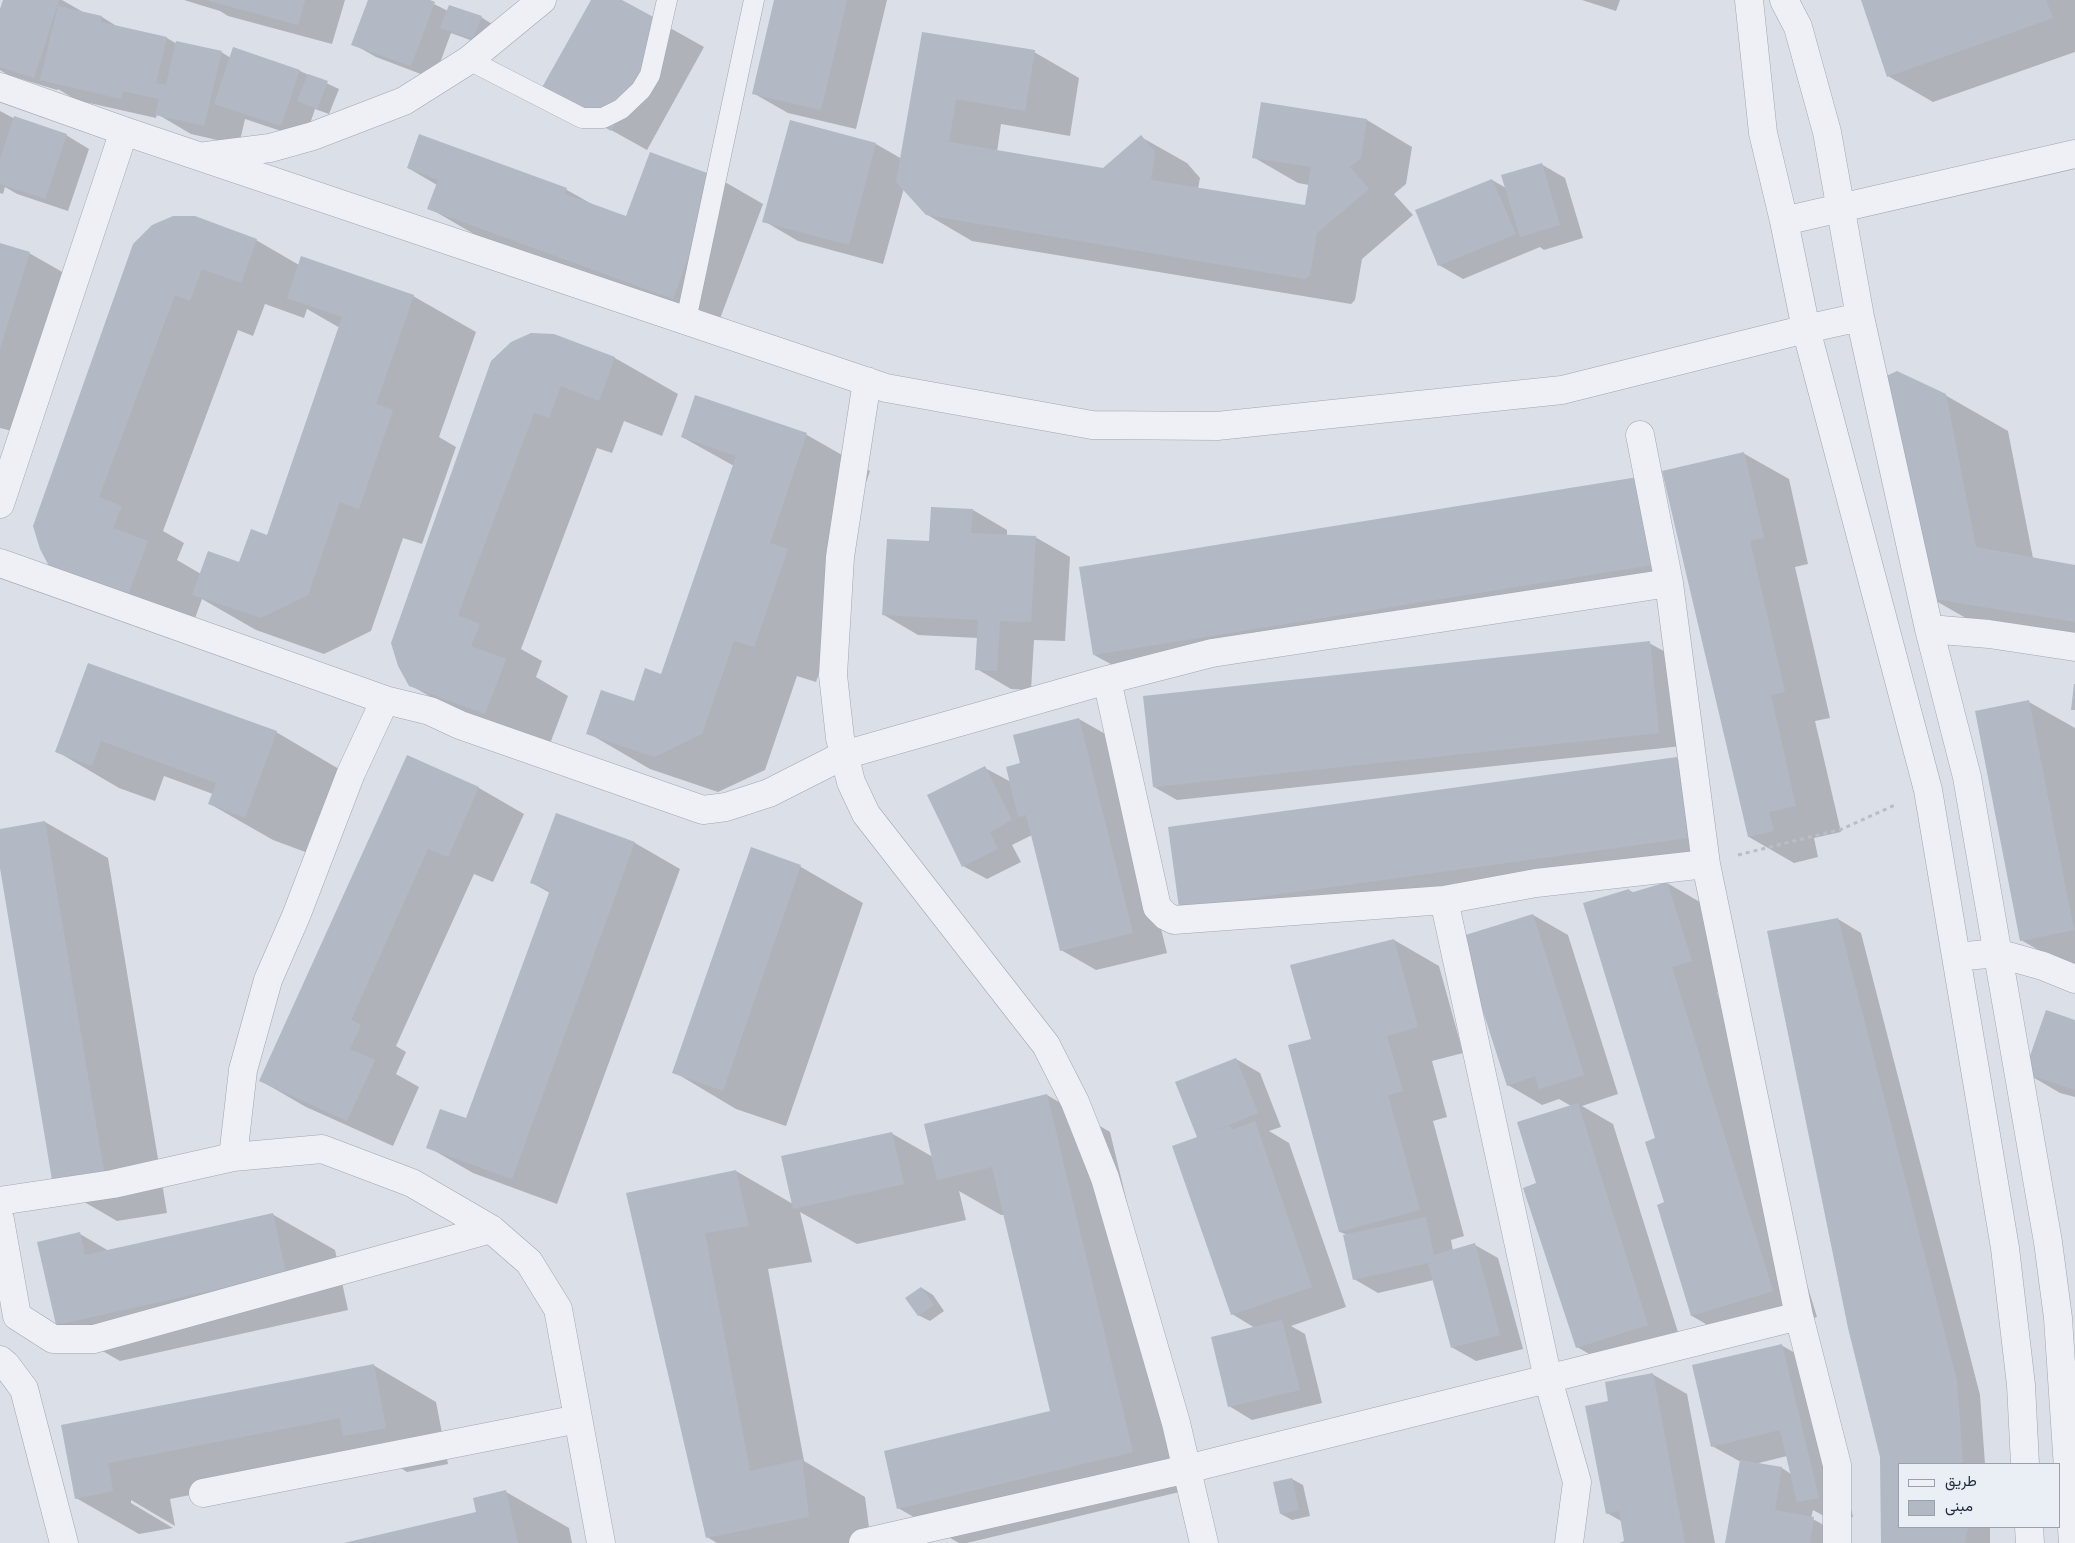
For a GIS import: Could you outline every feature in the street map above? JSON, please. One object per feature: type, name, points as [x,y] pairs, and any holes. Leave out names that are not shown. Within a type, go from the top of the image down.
[{"type":"street","points":[[1749,0],[1762,132],[1784,221],[1806,329],[1928,790],[2006,1248],[2021,1385],[2025,1463]]},
{"type":"street","points":[[1784,0],[1798,27],[1827,132],[1860,317],[1929,629],[1966,777],[2048,1242],[2066,1323],[2073,1543]]},
{"type":"street","points":[[199,156],[270,148],[313,136],[404,101],[469,60],[532,2]]},
{"type":"street","points":[[0,87],[124,131],[886,388],[1092,425],[1218,426],[1562,390],[1860,317]]},
{"type":"street","points":[[0,504],[124,131]]},
{"type":"street","points":[[1784,221],[2075,154]]},
{"type":"street","points":[[868,381],[840,567],[833,675],[840,738],[851,782],[866,814],[1046,1045],[1075,1102],[1105,1178],[1176,1423],[1204,1543]]},
{"type":"street","points":[[1640,435],[1669,583],[1706,864],[1799,1316],[1837,1465],[1837,1543]]},
{"type":"street","points":[[0,563],[385,700],[430,711],[460,725],[703,810],[726,807],[769,793],[844,756],[1107,680],[1212,653],[1669,583]]},
{"type":"street","points":[[1929,629],[1989,634],[2075,647]]},
{"type":"street","points":[[1107,680],[1153,893],[1157,907],[1166,916],[1174,920],[1444,900],[1536,883],[1706,864]]},
{"type":"street","points":[[233,1157],[243,1070],[268,980],[296,916],[351,773],[385,700]]},
{"type":"street","points":[[1444,900],[1548,1379],[1577,1482],[1568,1543]]},
{"type":"street","points":[[1956,957],[1997,953],[2044,966],[2075,979]]},
{"type":"street","points":[[0,1201],[113,1184],[233,1157],[322,1149],[412,1183],[491,1229],[529,1262],[558,1309],[601,1543]]},
{"type":"street","points":[[0,1220],[17,1316],[53,1339],[94,1339],[491,1229]]},
{"type":"street","points":[[863,1543],[1187,1469],[1799,1316]]},
{"type":"street","points":[[0,1360],[6,1364],[24,1389],[64,1543]]},
{"type":"street","points":[[204,1492],[578,1419]]},
{"type":"street","points":[[2029,1528],[2030,1543]]},
{"type":"lane","points":[[469,60],[582,118],[603,118],[621,109],[641,90],[650,75],[667,0]]},
{"type":"lane","points":[[686,320],[754,0]]},
{"type":"path","points":[[1706,864],[1842,829],[1928,790]]},
{"type":"building","points":[[3,0],[59,0],[34,78],[0,67],[0,9]]},
{"type":"building","points":[[206,0],[305,0],[298,25]]},
{"type":"building","points":[[368,0],[430,0],[435,2],[411,66],[351,45]]},
{"type":"building","points":[[591,0],[622,0],[670,26],[611,131],[540,91]]},
{"type":"building","points":[[774,0],[847,0],[821,110],[752,94]]},
{"type":"building","points":[[1861,0],[2046,0],[2053,18],[1887,77]]},
{"type":"building","points":[[449,5],[482,16],[473,39],[440,28]]},
{"type":"building","points":[[58,6],[102,16],[101,22],[167,37],[156,83],[166,85],[176,41],[222,51],[204,126],[155,115],[159,99],[123,91],[121,99],[40,80]]},
{"type":"building","points":[[922,32],[1035,50],[1025,111],[956,99],[949,142],[1103,168],[1141,135],[1155,152],[1151,180],[1305,205],[1311,167],[1252,158],[1261,102],[1367,119],[1361,158],[1350,167],[1369,189],[1317,233],[1310,275],[1305,279],[926,215],[896,182]]},
{"type":"building","points":[[233,47],[300,70],[281,126],[214,104]]},
{"type":"building","points":[[308,74],[328,81],[317,109],[297,101]]},
{"type":"building","points":[[14,116],[67,134],[45,199],[0,184],[0,159]]},
{"type":"building","points":[[790,120],[876,143],[849,245],[762,222]]},
{"type":"building","points":[[419,134],[567,188],[565,194],[626,216],[650,152],[718,177],[673,299],[427,209],[438,180],[407,168]]},
{"type":"building","points":[[1542,163],[1560,225],[1520,237],[1501,175]]},
{"type":"building","points":[[1492,179],[1516,234],[1438,266],[1415,210]]},
{"type":"building","points":[[173,216],[195,216],[257,239],[241,283],[202,269],[190,301],[175,295],[99,497],[122,506],[113,528],[148,541],[127,597],[50,568],[40,549],[33,526],[133,244],[152,225]]},
{"type":"building","points":[[0,243],[30,252],[0,349]]},
{"type":"building","points":[[301,256],[414,295],[376,404],[393,410],[359,509],[340,502],[308,595],[261,618],[192,595],[208,551],[239,562],[251,529],[267,535],[342,317],[287,298]]},
{"type":"building","points":[[531,333],[554,334],[615,357],[599,401],[561,386],[549,418],[534,413],[458,615],[480,624],[471,646],[506,659],[485,714],[409,686],[398,666],[391,643],[491,361],[511,342]]},
{"type":"building","points":[[1897,371],[1946,394],[1976,547],[2075,565],[2075,622],[1928,598],[1882,378]]},
{"type":"building","points":[[695,395],[807,433],[770,543],[788,549],[754,647],[734,641],[702,734],[654,757],[586,734],[601,690],[634,701],[645,668],[661,674],[736,456],[681,437]]},
{"type":"building","points":[[1744,452],[1764,538],[1750,541],[1785,692],[1771,695],[1796,806],[1769,812],[1774,831],[1748,837],[1662,471]]},
{"type":"building","points":[[1638,477],[1652,565],[1093,655],[1079,567]]},
{"type":"building","points":[[931,507],[973,509],[971,533],[1036,536],[1031,622],[1000,621],[997,671],[975,670],[978,620],[882,615],[887,539],[929,541]]},
{"type":"building","points":[[1650,641],[1659,733],[1153,787],[1143,696]]},
{"type":"building","points":[[88,663],[277,731],[245,818],[208,804],[216,783],[101,741],[92,766],[55,752]]},
{"type":"building","points":[[2074,684],[2075,710],[2071,710]]},
{"type":"building","points":[[2029,700],[2074,930],[2020,941],[1975,711]]},
{"type":"building","points":[[1079,718],[1133,933],[1060,951],[1026,815],[1018,817],[1006,767],[1020,763],[1013,735]]},
{"type":"building","points":[[407,755],[479,787],[448,857],[428,849],[351,1020],[361,1025],[350,1049],[375,1060],[347,1121],[259,1081]]},
{"type":"building","points":[[1677,757],[1688,838],[1179,908],[1168,827]]},
{"type":"building","points":[[985,766],[1012,820],[990,832],[998,849],[962,867],[927,795]]},
{"type":"building","points":[[556,813],[635,842],[512,1179],[426,1148],[440,1109],[466,1118],[550,890],[530,883]]},
{"type":"building","points":[[45,821],[105,1177],[53,1186],[0,868],[0,829]]},
{"type":"building","points":[[751,847],[801,865],[723,1091],[672,1073]]},
{"type":"building","points":[[1667,882],[1692,961],[1672,967],[1773,1291],[1691,1316],[1657,1205],[1664,1202],[1645,1142],[1655,1138],[1583,903],[1629,889],[1630,893]]},
{"type":"building","points":[[1533,914],[1584,1075],[1539,1089],[1535,1076],[1507,1086],[1459,937]]},
{"type":"building","points":[[1838,918],[1957,1381],[1963,1463],[1898,1463],[1898,1528],[1968,1528],[1965,1543],[1881,1543],[1880,1457],[1848,1328],[1767,931]]},
{"type":"building","points":[[1394,939],[1418,1027],[1387,1036],[1403,1091],[1388,1095],[1420,1210],[1339,1232],[1288,1045],[1311,1039],[1290,965]]},
{"type":"building","points":[[2046,1010],[2075,1020],[2075,1090],[2024,1073]]},
{"type":"building","points":[[1236,1058],[1258,1113],[1212,1132],[1230,1126],[1232,1130],[1255,1121],[1312,1287],[1231,1315],[1172,1146],[1197,1137],[1175,1082]]},
{"type":"building","points":[[1047,1094],[1133,1452],[897,1509],[884,1451],[1050,1411],[992,1167],[937,1180],[924,1124]]},
{"type":"building","points":[[1578,1103],[1648,1325],[1576,1348],[1523,1188],[1536,1183],[1517,1122]]},
{"type":"building","points":[[892,1132],[904,1184],[793,1209],[781,1156]]},
{"type":"building","points":[[736,1170],[749,1226],[705,1233],[750,1471],[802,1459],[809,1517],[706,1538],[626,1193]]},
{"type":"building","points":[[273,1213],[286,1274],[56,1325],[37,1242],[80,1232],[85,1255]]},
{"type":"building","points":[[1426,1217],[1434,1255],[1475,1243],[1500,1335],[1451,1348],[1428,1263],[1353,1280],[1343,1235]]},
{"type":"building","points":[[921,1287],[934,1305],[918,1316],[905,1298]]},
{"type":"building","points":[[1282,1320],[1300,1390],[1228,1407],[1211,1337]]},
{"type":"building","points":[[1782,1344],[1819,1498],[1797,1502],[1780,1430],[1711,1447],[1692,1365]]},
{"type":"building","points":[[374,1364],[386,1428],[343,1436],[340,1418],[108,1463],[113,1491],[75,1499],[61,1425]]},
{"type":"building","points":[[1653,1373],[1685,1543],[1619,1543],[1624,1541],[1619,1511],[1606,1514],[1585,1406],[1608,1401],[1605,1382]]},
{"type":"building","points":[[1740,1460],[1782,1467],[1775,1510],[1814,1517],[1810,1543],[1725,1543]]},
{"type":"building","points":[[1292,1478],[1299,1510],[1280,1514],[1273,1482]]},
{"type":"building","points":[[506,1490],[518,1543],[344,1543],[476,1512],[473,1498]]}]
